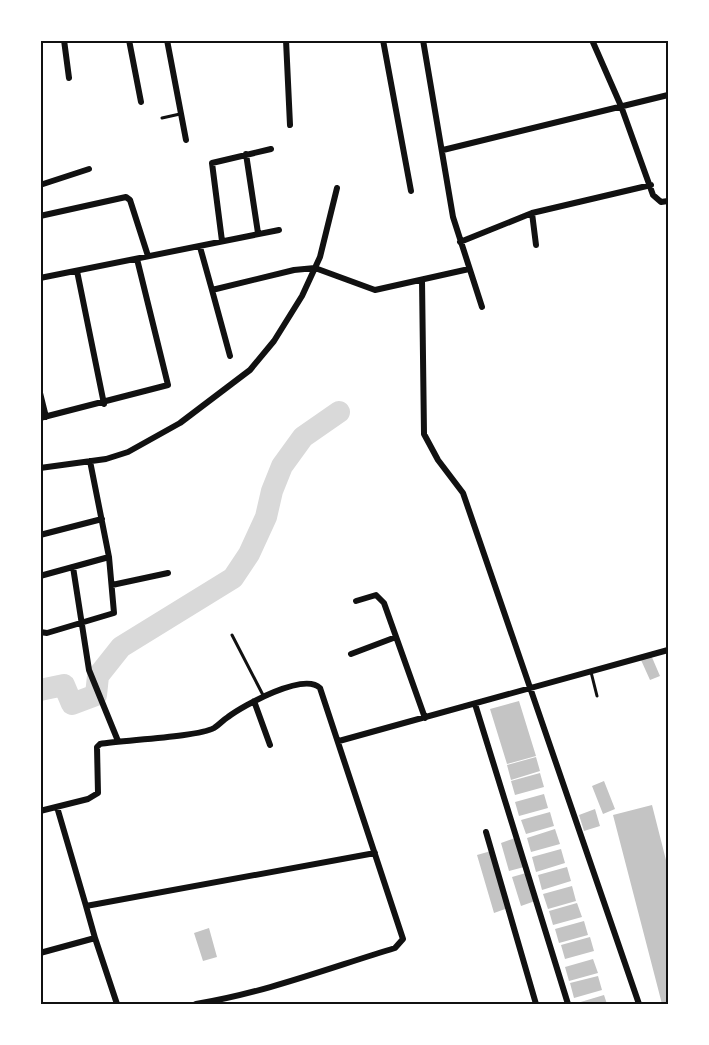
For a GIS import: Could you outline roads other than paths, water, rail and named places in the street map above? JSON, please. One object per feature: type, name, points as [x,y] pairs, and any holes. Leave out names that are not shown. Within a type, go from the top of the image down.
[{"type":"street","points":[[64,40],[69,78]]},
{"type":"street","points":[[129,40],[141,102]]},
{"type":"street","points":[[167,40],[186,140]]},
{"type":"street","points":[[286,40],[290,125]]},
{"type":"street","points":[[383,40],[411,191]]},
{"type":"street","points":[[423,40],[453,217],[482,307]]},
{"type":"street","points":[[592,40],[658,200],[669,201]]},
{"type":"street","points":[[443,150],[669,95]]},
{"type":"street","points":[[222,241],[211,164],[215,160],[270,149]]},
{"type":"street","points":[[246,154],[258,233]]},
{"type":"street","points":[[40,185],[89,169]]},
{"type":"street","points":[[460,242],[532,213],[651,185]]},
{"type":"street","points":[[40,468],[90,461],[128,452],[161,436],[208,404],[250,370],[274,341],[302,296],[326,239],[337,188]]},
{"type":"street","points":[[40,216],[126,197],[130,200],[148,256]]},
{"type":"street","points":[[532,213],[536,245]]},
{"type":"street","points":[[40,278],[279,230]]},
{"type":"street","points":[[200,247],[230,356]]},
{"type":"street","points":[[40,393],[43,418],[104,404],[168,385],[137,259]]},
{"type":"street","points":[[212,290],[294,270],[315,268],[375,290],[469,269]]},
{"type":"street","points":[[77,271],[104,404]]},
{"type":"street","points":[[422,280],[426,439],[462,493],[639,1005]]},
{"type":"street","points":[[40,632],[47,633],[114,613],[109,557],[90,461]]},
{"type":"street","points":[[40,535],[102,519]]},
{"type":"street","points":[[40,576],[109,557]]},
{"type":"street","points":[[73,567],[89,670],[118,741]]},
{"type":"street","points":[[112,585],[168,573]]},
{"type":"street","points":[[356,601],[369,596],[381,597],[425,718]]},
{"type":"street","points":[[351,654],[396,637]]},
{"type":"street","points":[[339,741],[669,650]]},
{"type":"street","points":[[40,811],[97,794],[97,746],[118,741],[209,730],[254,701],[299,684],[317,685],[322,692],[339,741],[403,935],[400,944],[239,1001],[196,1005]]},
{"type":"street","points":[[254,701],[270,745]]},
{"type":"street","points":[[475,704],[568,1005]]},
{"type":"street","points":[[57,807],[117,1005]]},
{"type":"street","points":[[486,832],[536,1005]]},
{"type":"street","points":[[86,906],[375,853]]},
{"type":"street","points":[[40,953],[95,938]]},
{"type":"lane","points":[[162,118],[180,114]]},
{"type":"lane","points":[[232,635],[264,697]]},
{"type":"lane","points":[[591,672],[597,696]]},
{"type":"waterway","points":[[40,690],[64,685],[72,704],[96,695],[98,676],[121,647],[233,578],[249,554],[266,517],[272,491],[282,466],[303,437],[339,412]]}]
